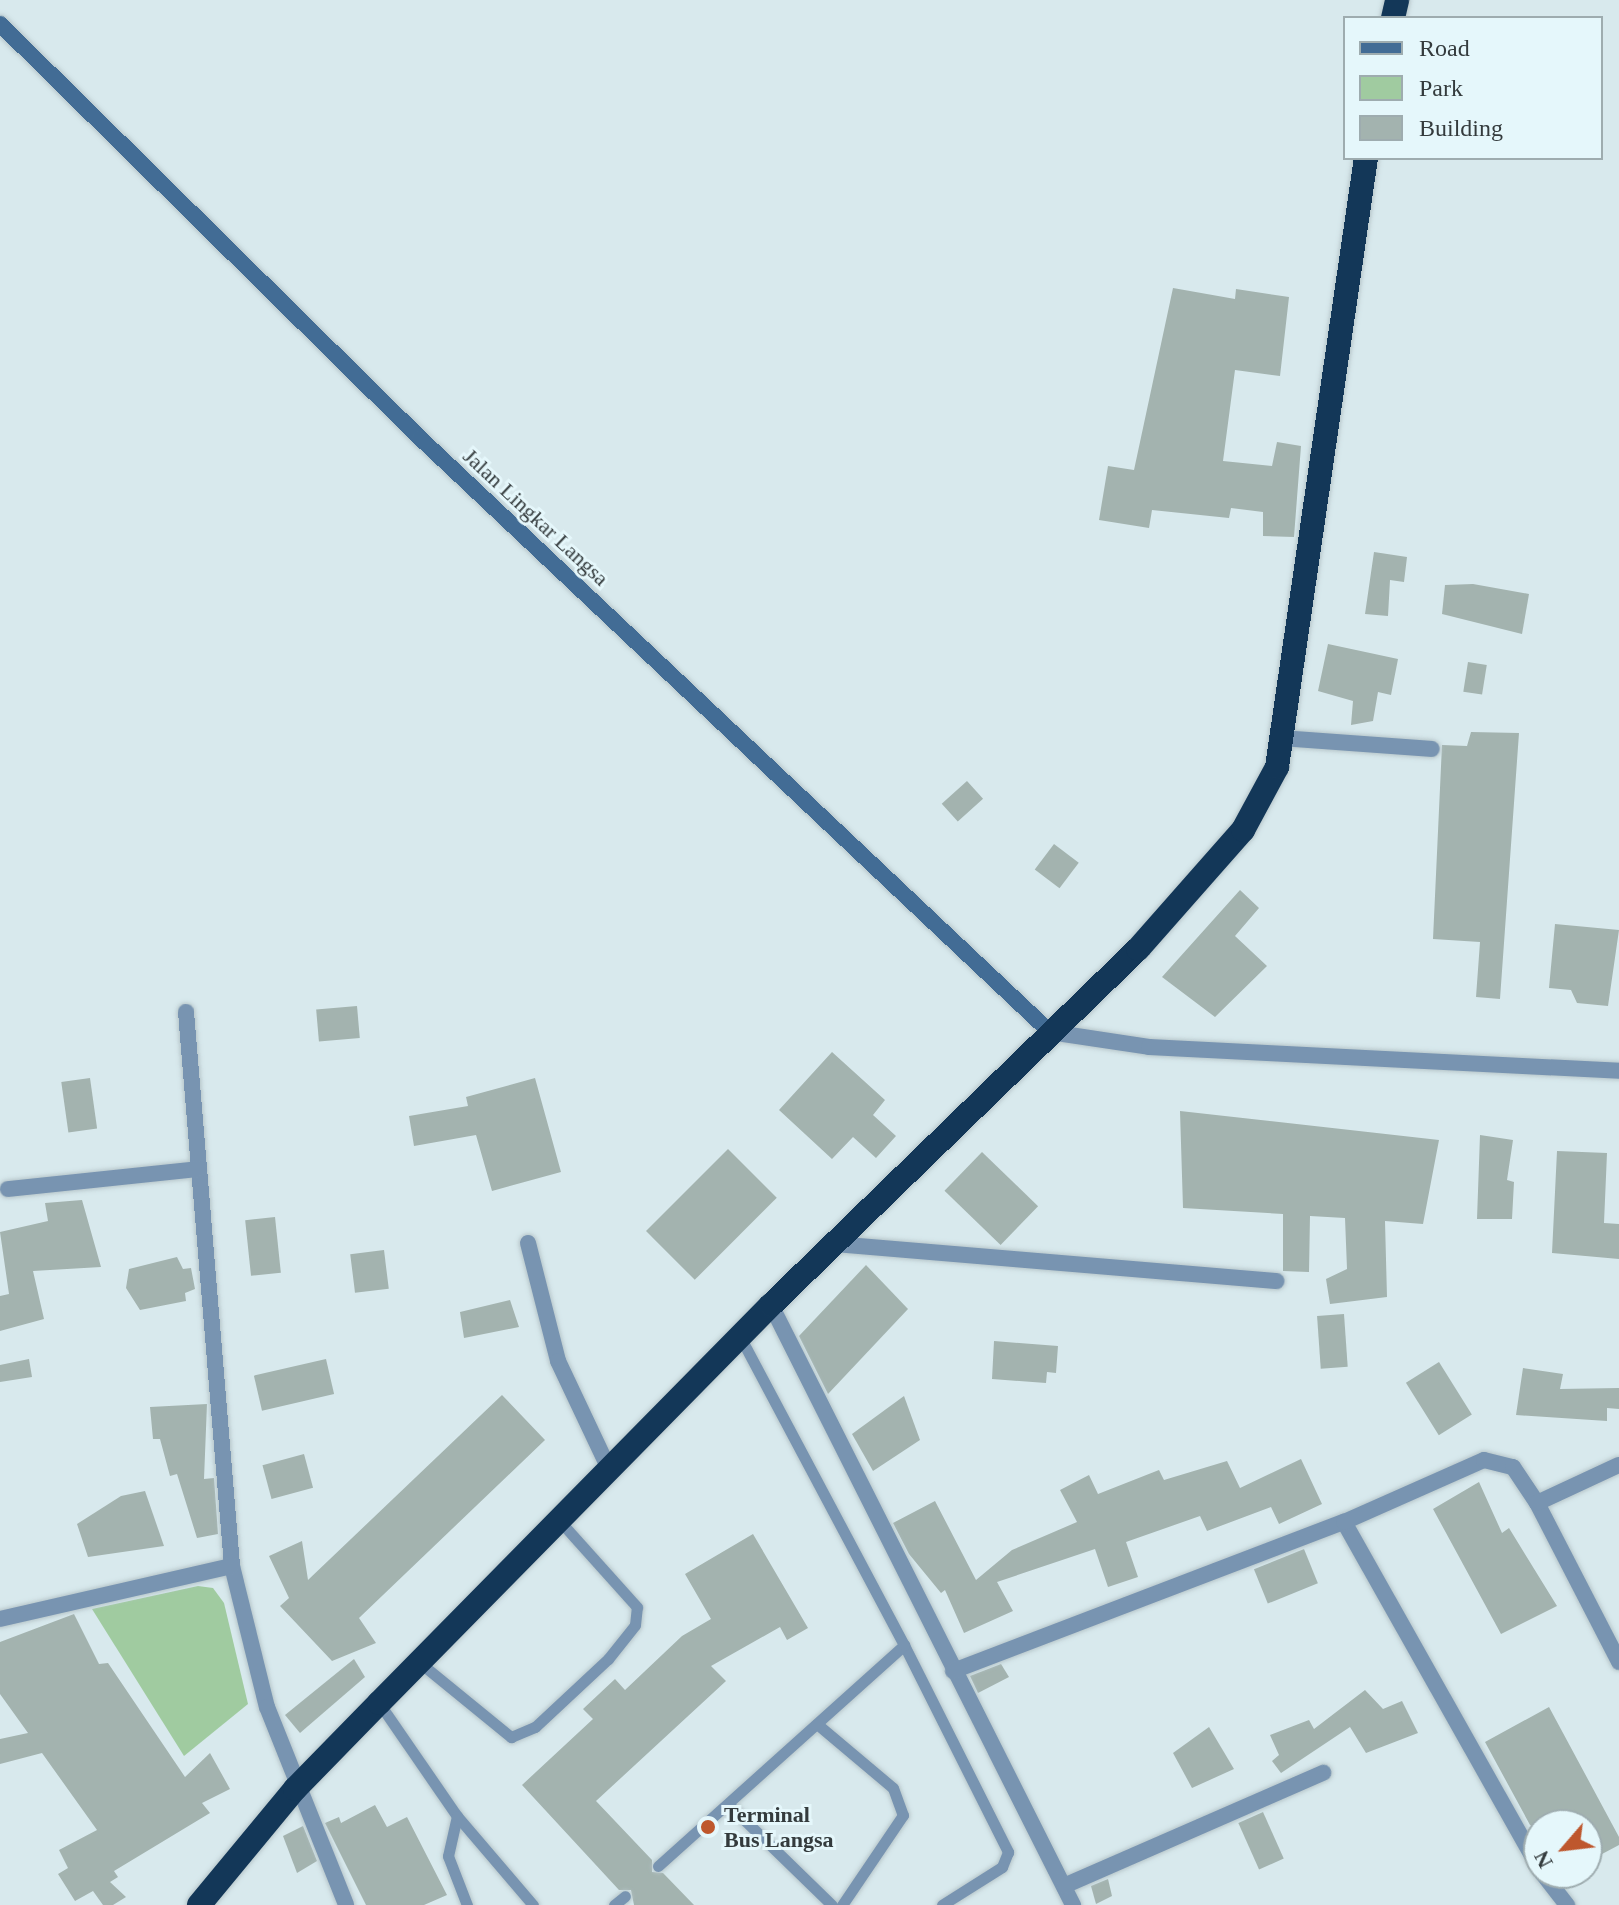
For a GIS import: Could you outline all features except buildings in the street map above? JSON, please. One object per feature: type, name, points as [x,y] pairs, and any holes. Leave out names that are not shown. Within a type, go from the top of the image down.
[{"type":"highway","points":[[199,1905],[295,1789],[557,1519],[1223,858],[1277,767],[1294,622],[1366,160]]},
{"type":"street","name":"Jalan Lingkar Langsa","points":[[0,24],[420,438],[1050,1032]]},
{"type":"street","points":[[1282,738],[1432,749]]},
{"type":"street","points":[[186,1012],[232,1566],[267,1707],[295,1789],[346,1905]]},
{"type":"street","points":[[1050,1032],[1191,1050],[1619,1071]]},
{"type":"street","points":[[8,1189],[199,1169]]},
{"type":"street","points":[[528,1243],[558,1361],[609,1469]]},
{"type":"street","points":[[834,1244],[1276,1281]]},
{"type":"street","points":[[771,1305],[1073,1905]]},
{"type":"street","points":[[953,1671],[1344,1522],[1490,1458],[1513,1467],[1537,1503],[1619,1662]]},
{"type":"street","points":[[1537,1503],[1619,1465]]},
{"type":"street","points":[[1344,1522],[1523,1841]]},
{"type":"street","points":[[0,1619],[232,1566]]},
{"type":"street","points":[[1064,1886],[1323,1773]]},
{"type":"street","points":[[1554,1889],[1567,1905]]},
{"type":"lane","points":[[740,1337],[904,1645],[1008,1852],[1005,1865],[942,1905]]},
{"type":"lane","points":[[419,1662],[511,1737],[535,1727],[608,1659],[635,1625],[637,1607],[557,1519]]},
{"type":"lane","points":[[658,1866],[904,1645]]},
{"type":"lane","points":[[379,1703],[457,1816],[533,1905]]},
{"type":"lane","points":[[817,1724],[893,1788],[903,1815],[842,1905]]},
{"type":"lane","points":[[728,1804],[832,1905]]},
{"type":"lane","points":[[457,1816],[448,1856],[467,1905]]},
{"type":"lane","points":[[614,1905],[625,1896]]},
{"type":"green space","points":[[198,1586],[213,1588],[224,1603],[248,1704],[184,1756],[92,1609]]},
{"type":"place","name":"Terminal Bus Langsa","points":[[708,1827]]}]
